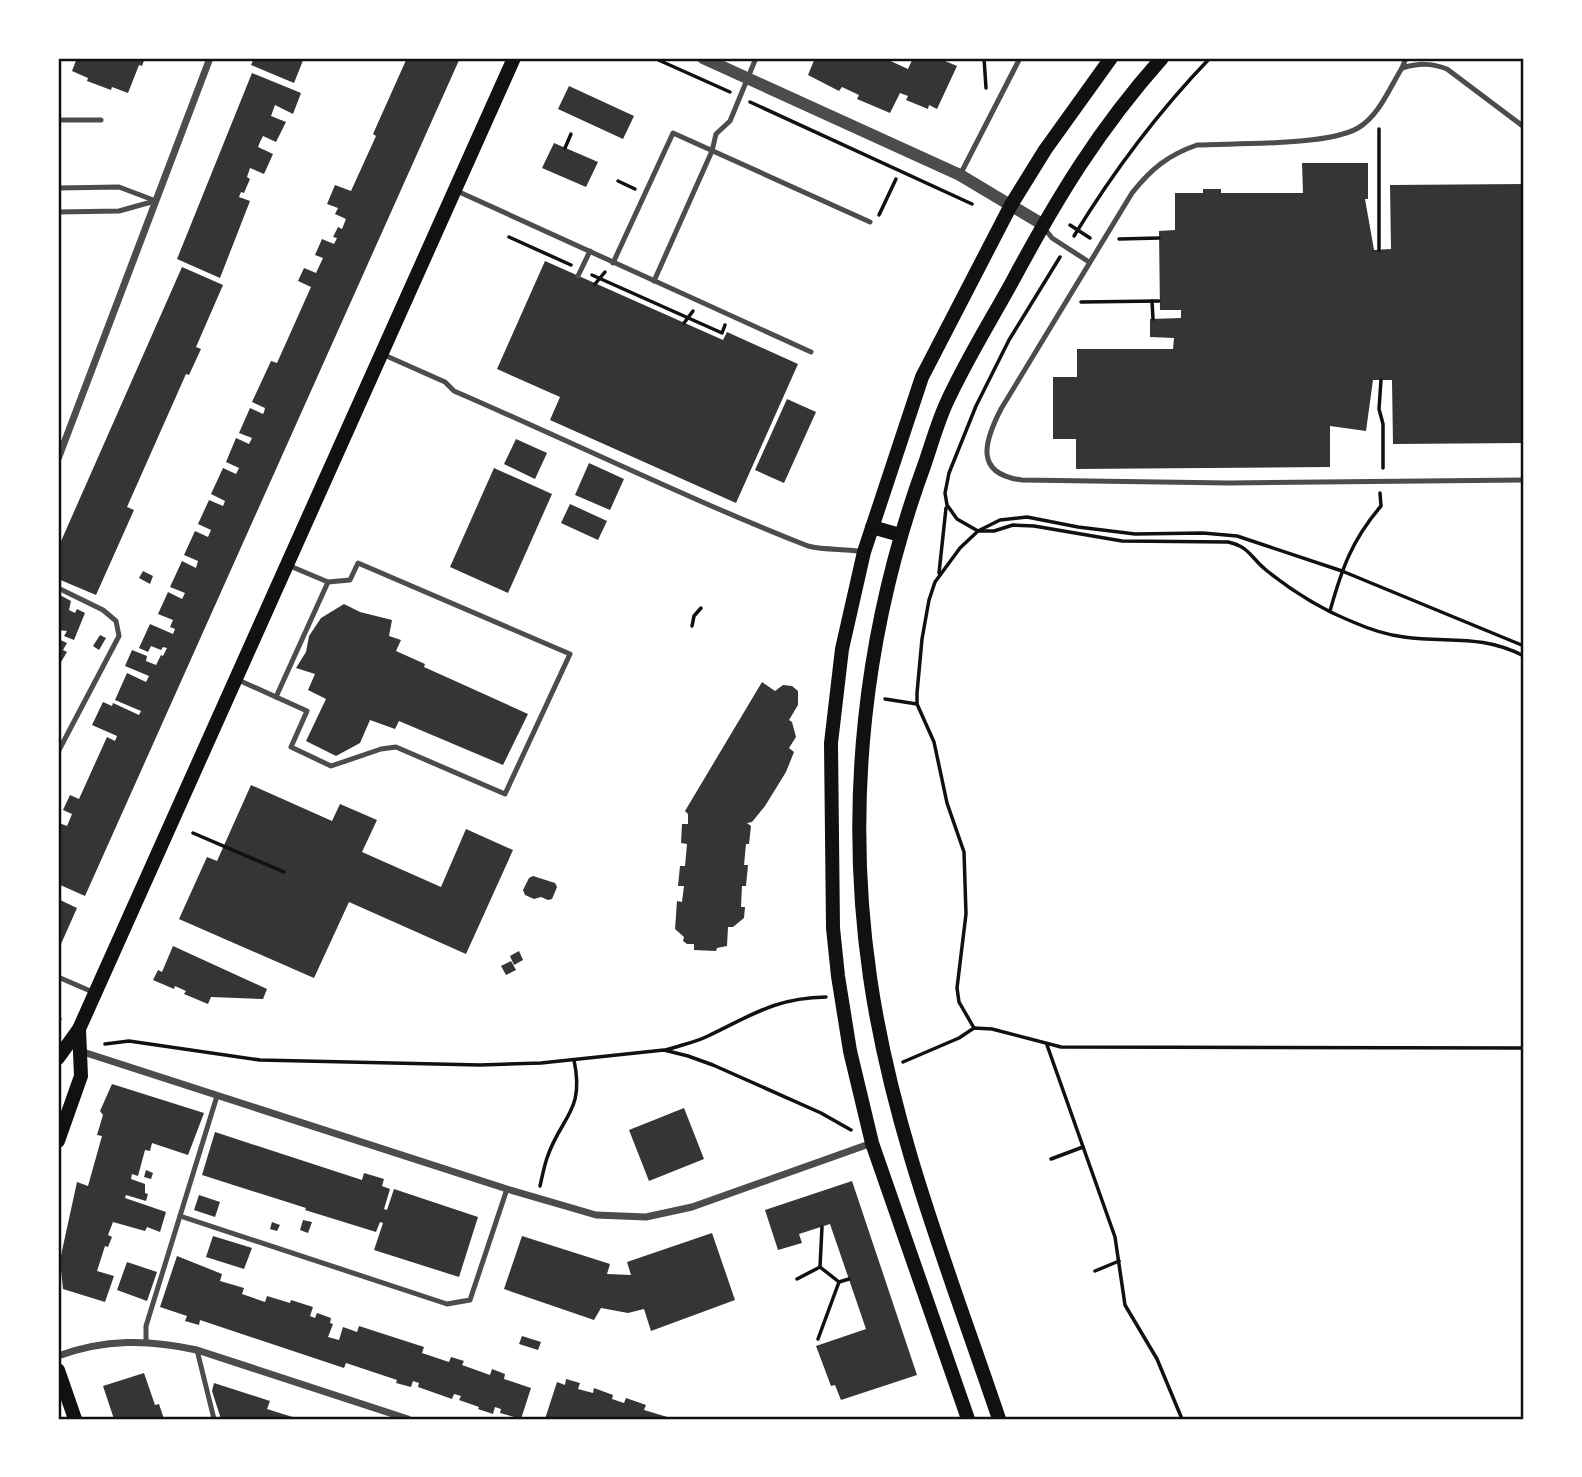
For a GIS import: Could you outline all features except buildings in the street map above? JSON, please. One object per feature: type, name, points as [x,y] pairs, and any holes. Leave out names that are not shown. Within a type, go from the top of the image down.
[{"type":"main road","points":[[58,1142],[81,1076],[73,1048],[79,1029],[514,58]]},
{"type":"main road","points":[[968,1419],[872,1143],[850,1051],[838,976],[831,870],[831,743],[842,649],[864,552],[922,377],[1011,205],[1045,150],[1111,58]]},
{"type":"main road","points":[[999,1419],[915,1171],[886,1066],[870,979],[861,899],[858,827],[863,732],[871,668],[900,535],[946,404],[1042,224],[1105,127],[1162,58]]},
{"type":"main road","points":[[872,527],[900,535]]},
{"type":"main road","points":[[58,1058],[73,1048]]},
{"type":"main road","points":[[58,1370],[75,1419]]},
{"type":"street","points":[[58,459],[210,58]]},
{"type":"street","points":[[703,58],[960,175],[1042,224]]},
{"type":"street","points":[[73,1048],[596,1216],[646,1217],[701,1204],[872,1143]]},
{"type":"street","points":[[58,1356],[94,1345],[146,1341],[197,1350],[408,1419]]},
{"type":"lane","points":[[654,281],[712,151],[716,134],[730,121],[756,58]]},
{"type":"lane","points":[[960,175],[1020,58]]},
{"type":"lane","points":[[1406,58],[1375,113],[1358,128],[1330,138],[1197,145],[1169,157],[1145,177],[1132,193],[990,430],[985,447],[987,460],[994,471],[1007,478],[1229,483],[1524,480]]},
{"type":"lane","points":[[1402,68],[1433,64],[1447,69],[1524,127]]},
{"type":"lane","points":[[58,120],[101,120]]},
{"type":"lane","points":[[613,262],[673,133],[870,222]]},
{"type":"lane","points":[[58,188],[119,187],[156,201]]},
{"type":"lane","points":[[455,190],[811,352]]},
{"type":"lane","points":[[58,212],[119,211],[156,201]]},
{"type":"lane","points":[[1042,224],[1052,238],[1090,262]]},
{"type":"lane","points":[[578,276],[590,251]]},
{"type":"lane","points":[[382,354],[445,382],[454,391],[547,430],[722,512],[822,550],[851,549],[864,552]]},
{"type":"lane","points":[[236,679],[307,711],[291,747],[331,766],[381,749],[396,747],[505,794],[569,654],[358,563],[350,580],[328,582],[287,564]]},
{"type":"lane","points":[[276,697],[328,582]]},
{"type":"lane","points":[[58,588],[103,610],[116,621],[119,636],[58,752]]},
{"type":"lane","points":[[58,977],[95,993]]},
{"type":"lane","points":[[146,1341],[146,1326],[217,1096]]},
{"type":"lane","points":[[180,1216],[447,1304],[470,1300],[507,1189]]},
{"type":"lane","points":[[197,1350],[214,1419]]},
{"type":"path","points":[[654,58],[732,93]]},
{"type":"path","points":[[984,58],[986,88]]},
{"type":"path","points":[[1074,237],[1118,168],[1149,126],[1210,58]]},
{"type":"path","points":[[749,101],[925,180],[982,209]]},
{"type":"path","points":[[565,148],[571,134]]},
{"type":"path","points":[[1378,155],[1379,250]]},
{"type":"path","points":[[880,214],[896,179]]},
{"type":"path","points":[[618,181],[636,189]]},
{"type":"path","points":[[1070,225],[1090,238]]},
{"type":"path","points":[[509,237],[573,266]]},
{"type":"path","points":[[1118,239],[1159,239]]},
{"type":"path","points":[[974,1028],[959,1002],[957,988],[966,914],[964,852],[947,803],[934,743],[917,704],[922,639],[929,600],[939,575],[947,505],[944,493],[949,472],[976,406],[1009,340],[1056,263],[1048,258]]},
{"type":"path","points":[[590,274],[722,332]]},
{"type":"path","points":[[595,284],[599,278]]},
{"type":"path","points":[[1153,301],[1153,319]]},
{"type":"path","points":[[1081,302],[1159,301]]},
{"type":"path","points":[[684,323],[687,317]]},
{"type":"path","points":[[1381,380],[1379,409],[1383,424],[1383,465]]},
{"type":"path","points":[[947,505],[957,519],[978,531],[994,531],[1013,525],[1034,526],[1122,541],[1228,542],[1242,545],[1263,567],[1282,581],[1330,611],[1374,631],[1404,637],[1484,641],[1506,646],[1524,656]]},
{"type":"path","points":[[1330,611],[1342,571],[1361,530],[1381,506]]},
{"type":"path","points":[[939,575],[960,548],[978,531],[1000,520],[1027,517],[1135,534],[1224,534],[1273,547],[1342,571],[1524,646]]},
{"type":"path","points":[[692,626],[694,616],[701,608]]},
{"type":"path","points":[[881,699],[917,704]]},
{"type":"path","points":[[193,833],[284,872]]},
{"type":"path","points":[[106,1044],[129,1041],[260,1060],[480,1065],[574,1060],[664,1050],[692,1043],[773,1005],[800,998],[827,997]]},
{"type":"path","points":[[899,1063],[913,1059],[974,1028],[1061,1047],[1524,1048]]},
{"type":"path","points":[[1047,1045],[1115,1237],[1125,1306],[1157,1359],[1182,1419]]},
{"type":"path","points":[[664,1050],[713,1065],[821,1113],[850,1130]]},
{"type":"path","points":[[540,1186],[547,1158],[569,1118],[575,1101],[578,1082],[574,1060]]},
{"type":"path","points":[[1051,1159],[1083,1147]]},
{"type":"path","points":[[820,1267],[822,1227]]},
{"type":"path","points":[[1095,1271],[1119,1261]]},
{"type":"path","points":[[797,1279],[820,1267]]},
{"type":"path","points":[[820,1267],[839,1282]]},
{"type":"path","points":[[839,1282],[849,1279]]},
{"type":"path","points":[[818,1339],[839,1282]]}]
